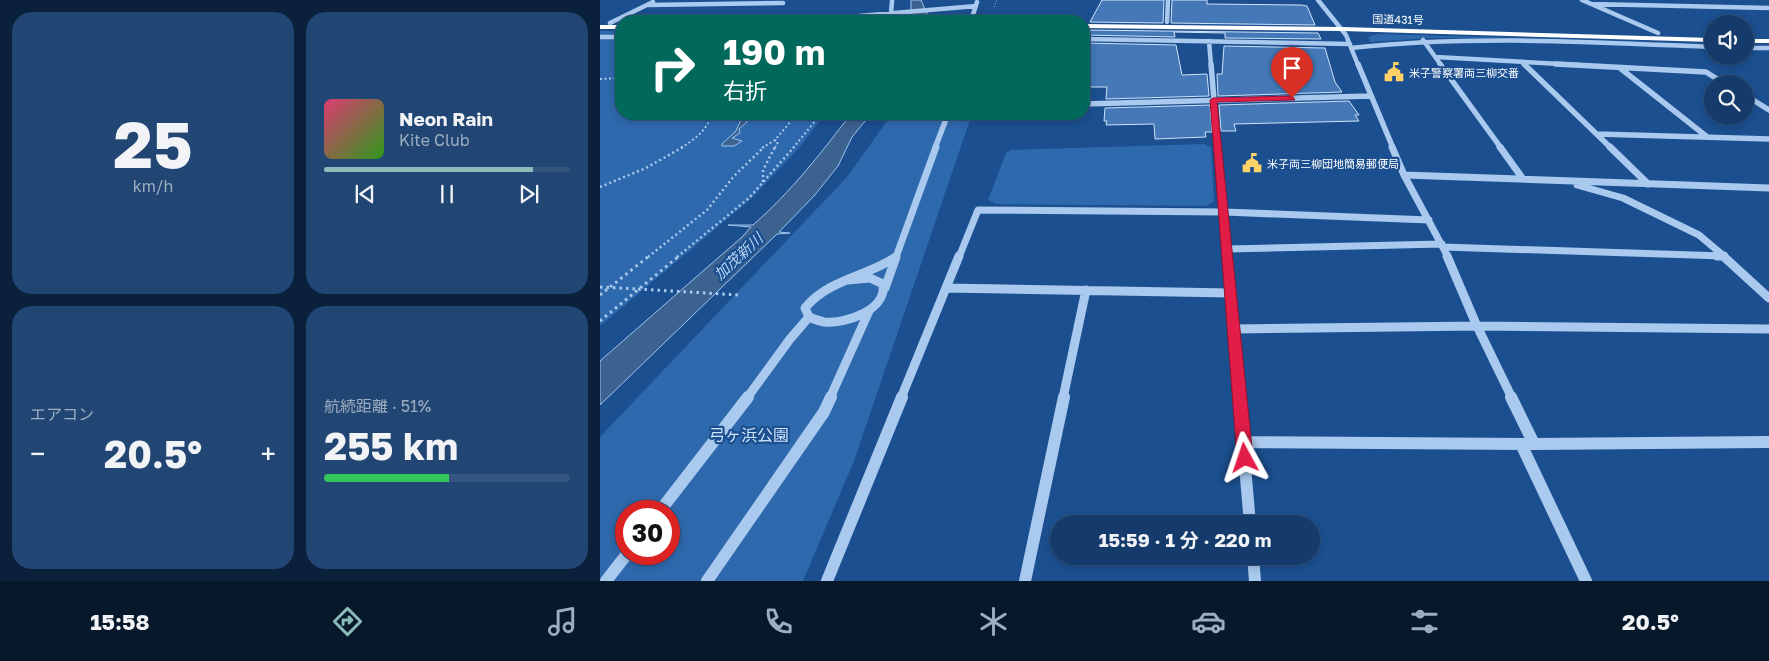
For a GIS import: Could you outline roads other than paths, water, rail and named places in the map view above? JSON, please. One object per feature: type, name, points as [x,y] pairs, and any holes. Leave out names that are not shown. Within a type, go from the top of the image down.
[{"type":"highway","name":"国道431号","points":[[1090,21],[1341,27],[1704,40]]},
{"type":"highway","points":[[600,23],[615,22]]},
{"type":"highway","name":"国道431号","points":[[1090,26],[1341,27],[1704,35]]},
{"type":"highway","points":[[600,27],[615,27]]},
{"type":"highway","points":[[1754,36],[1769,36]]},
{"type":"highway","points":[[1754,43],[1768,47]]},
{"type":"street","points":[[631,15],[658,0]]},
{"type":"street","points":[[972,15],[978,0]]},
{"type":"street","points":[[1166,22],[1168,0]]},
{"type":"street","points":[[1318,0],[1341,27],[1404,175],[1443,246],[1586,581]]},
{"type":"street","points":[[1582,0],[1658,33]]},
{"type":"street","points":[[648,5],[785,1]]},
{"type":"street","points":[[776,7],[785,1]]},
{"type":"street","points":[[891,13],[892,1]]},
{"type":"street","points":[[1591,4],[1769,8]]},
{"type":"street","points":[[862,15],[976,6]]},
{"type":"street","points":[[764,15],[769,12]]},
{"type":"street","points":[[600,39],[615,37]]},
{"type":"street","points":[[600,39],[615,40]]},
{"type":"street","points":[[1090,39],[1350,46],[1461,39],[1704,47]]},
{"type":"street","points":[[1423,40],[1524,179]]},
{"type":"street","points":[[1209,41],[1249,515]]},
{"type":"street","points":[[1754,48],[1768,47]]},
{"type":"street","points":[[1436,57],[1706,72],[1711,75]]},
{"type":"street","points":[[1522,62],[1648,184]]},
{"type":"street","points":[[1620,68],[1706,136]]},
{"type":"street","points":[[1090,104],[1371,96]]},
{"type":"street","points":[[1754,101],[1769,110]]},
{"type":"street","points":[[707,581],[824,412],[869,311],[883,297],[946,120]]},
{"type":"street","points":[[1597,134],[1769,138]]},
{"type":"street","points":[[1404,175],[1769,188]]},
{"type":"street","points":[[1562,180],[1623,198],[1699,236],[1724,256],[1769,298]]},
{"type":"street","points":[[826,581],[978,210],[1224,212],[1429,220]]},
{"type":"street","points":[[1227,249],[1443,246],[1724,256]]},
{"type":"street","points":[[869,311],[849,319],[823,322],[809,317],[805,308],[812,297],[826,286],[883,267],[896,256]]},
{"type":"street","points":[[848,280],[870,278],[883,284],[885,288]]},
{"type":"street","points":[[946,288],[1231,293]]},
{"type":"street","points":[[1025,581],[1086,290]]},
{"type":"street","points":[[669,500],[773,365],[790,339],[809,317]]},
{"type":"street","points":[[1234,329],[1478,326],[1769,329]]},
{"type":"street","points":[[1244,442],[1528,444],[1769,442]]},
{"type":"street","points":[[606,581],[618,565]]},
{"type":"street","points":[[1254,565],[1255,581]]},
{"type":"water","points":[[911,0],[921,0],[928,15],[911,15]]},
{"type":"water","points":[[741,120],[747,120],[747,122],[739,129],[740,133],[732,138],[742,141],[734,146],[722,146],[722,144],[736,131]]},
{"type":"water","name":"加茂新川","points":[[846,120],[866,120],[852,137],[838,166],[814,196],[779,232],[790,233],[777,234],[600,405],[600,361],[742,237],[751,227],[728,225],[753,225],[793,186]]},
{"type":"place","name":"米子警察署両三柳交番","points":[[1394,72]]},
{"type":"place","name":"米子両三柳団地簡易郵便局","points":[[1252,163]]},
{"type":"park label","name":"弓ヶ浜公園","points":[[749,435]]}]
